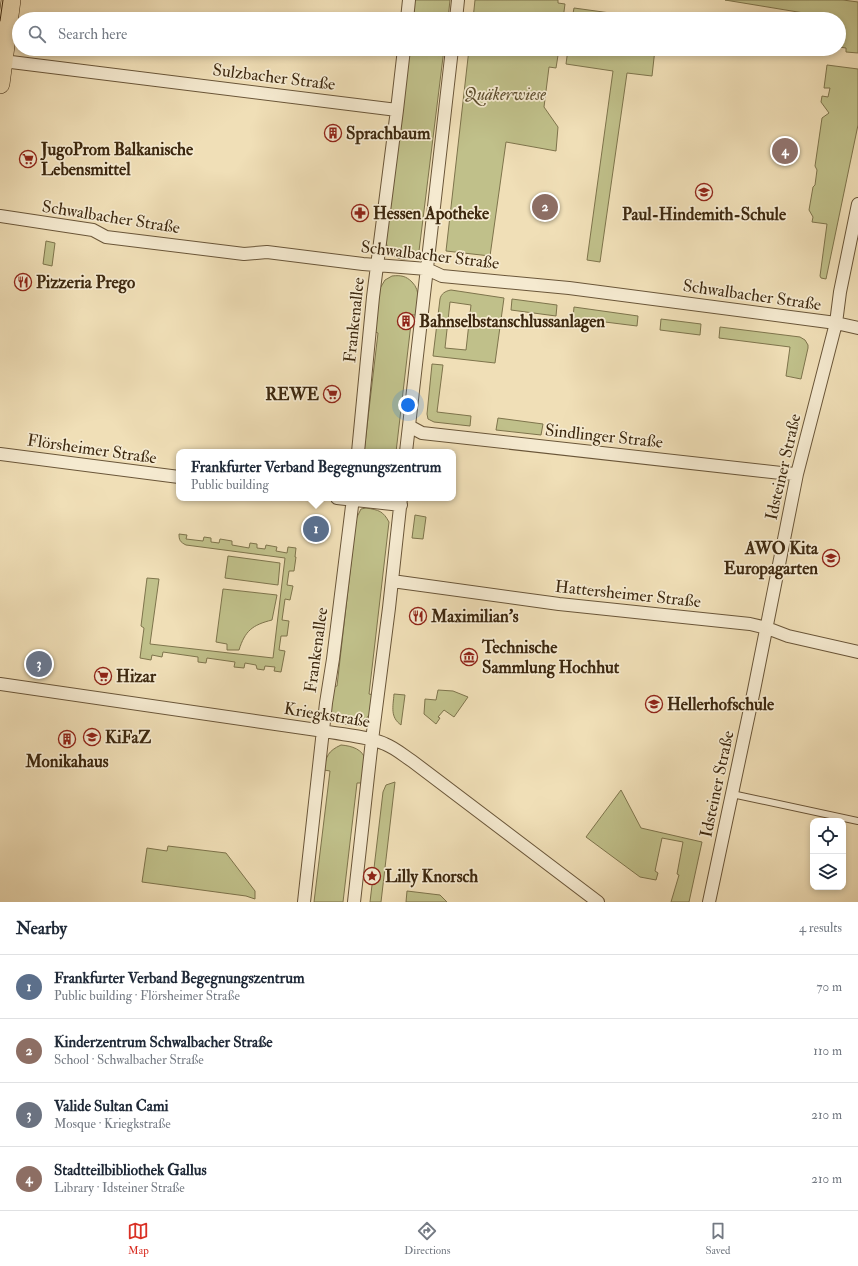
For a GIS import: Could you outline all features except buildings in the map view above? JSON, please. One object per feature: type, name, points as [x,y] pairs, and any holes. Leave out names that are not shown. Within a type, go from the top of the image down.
[{"type":"main road","points":[[0,84],[11,0]]},
{"type":"street","points":[[408,12],[409,0]]},
{"type":"street","points":[[457,12],[458,0]]},
{"type":"street","name":"Frankenallee","points":[[358,449],[377,265],[403,56]]},
{"type":"street","points":[[406,449],[451,56]]},
{"type":"street","name":"Sulzbacher Straße","points":[[3,61],[397,110]]},
{"type":"street","name":"Idsteiner Straße","points":[[709,902],[767,628],[797,474],[836,323],[840,292],[858,204]]},
{"type":"street","name":"Schwalbacher Straße","points":[[0,216],[93,230],[106,237],[121,239],[244,254],[267,252],[377,265],[427,269],[442,276],[570,288],[836,323],[858,328]]},
{"type":"street","name":"Sindlinger Straße","points":[[409,426],[422,433],[797,474]]},
{"type":"street","name":"Flörsheimer Straße","points":[[0,454],[176,477]]},
{"type":"street","name":"Frankenallee","points":[[304,902],[326,703],[353,501]]},
{"type":"street","points":[[354,902],[401,501]]},
{"type":"street","name":"Hattersheimer Straße","points":[[392,581],[559,604],[750,624],[767,628],[788,636],[858,652]]},
{"type":"street","name":"Kriegkstraße","points":[[0,684],[324,731],[372,740],[385,744],[397,750],[598,902]]},
{"type":"lane","points":[[732,794],[858,821]]},
{"type":"green space","points":[[413,0],[450,0],[449,12],[412,12]]},
{"type":"green space","points":[[475,0],[558,0],[558,3],[565,4],[564,12],[474,12]]},
{"type":"green space","points":[[725,0],[843,0],[858,2],[858,53],[846,52],[846,12],[798,12]]},
{"type":"green space","points":[[574,8],[603,12],[573,12]]},
{"type":"green space","points":[[406,56],[443,56],[419,251],[417,256],[405,259],[396,257],[389,250],[385,239]]},
{"type":"green space","name":"Quäkerwiese","points":[[468,56],[558,56],[556,68],[549,67],[544,107],[558,127],[556,151],[506,142],[490,256],[446,251]]},
{"type":"green space","points":[[567,56],[654,56],[652,76],[627,73],[600,262],[587,260],[613,71],[566,64]]},
{"type":"green space","points":[[827,65],[858,69],[858,125],[826,279],[821,278],[820,276],[827,224],[812,222],[813,217],[809,210],[813,187],[815,185],[817,170],[815,166],[822,118],[829,113],[821,102],[822,96],[828,97],[830,88],[824,88]]},
{"type":"green space","points":[[46,241],[55,243],[52,266],[43,264]]},
{"type":"green space","points":[[392,276],[403,276],[410,280],[417,289],[418,293],[417,315],[412,315],[396,449],[364,449],[378,333],[373,331],[379,290],[385,280]]},
{"type":"green space","points":[[451,290],[504,298],[495,363],[433,356],[440,299],[442,294]],"holes":[[[450,302],[471,305],[466,350],[445,348]]]},
{"type":"green space","points":[[512,299],[557,305],[556,316],[511,310]]},
{"type":"green space","points":[[574,307],[638,316],[637,326],[573,318]]},
{"type":"green space","points":[[661,319],[701,324],[700,335],[660,330]]},
{"type":"green space","points":[[720,327],[800,337],[805,340],[808,348],[801,379],[786,376],[790,347],[719,338]]},
{"type":"green space","points":[[432,364],[443,365],[437,412],[471,416],[470,426],[434,422],[428,419],[427,414]]},
{"type":"green space","points":[[498,418],[543,424],[541,435],[496,430]]},
{"type":"green space","points":[[361,509],[374,509],[385,515],[389,522],[369,694],[374,695],[371,713],[362,723],[350,725],[342,724],[333,717],[330,707],[332,687],[337,686],[356,519]]},
{"type":"green space","points":[[415,515],[426,517],[423,539],[412,538]]},
{"type":"green space","points":[[179,534],[187,535],[186,539],[203,541],[204,537],[211,538],[211,542],[219,543],[220,539],[232,541],[232,545],[249,548],[250,543],[257,544],[257,548],[265,549],[266,545],[277,547],[276,551],[287,553],[288,547],[296,548],[294,571],[289,571],[287,585],[293,586],[290,600],[285,599],[282,620],[289,621],[287,636],[281,636],[279,650],[285,651],[281,672],[274,671],[275,667],[265,666],[264,670],[257,669],[256,665],[245,663],[244,668],[234,667],[235,662],[207,658],[206,663],[198,662],[198,657],[163,652],[162,657],[152,655],[151,660],[140,658],[144,628],[141,626],[147,578],[159,579],[150,644],[273,658],[285,558],[186,545],[180,541]]},
{"type":"green space","points":[[228,556],[280,563],[278,585],[225,578]]},
{"type":"green space","points":[[223,589],[277,595],[272,620],[259,624],[250,630],[241,643],[239,650],[227,650],[227,644],[216,642]]},
{"type":"green space","points":[[438,690],[453,691],[468,697],[454,717],[444,710],[438,717],[440,718],[436,724],[424,714],[425,699],[436,700]]},
{"type":"green space","points":[[394,694],[405,695],[401,725],[395,719],[394,715]]},
{"type":"green space","points":[[341,745],[353,747],[360,751],[365,757],[366,769],[363,783],[357,783],[343,902],[314,902],[330,771],[324,770],[328,754],[333,749]]},
{"type":"green space","points":[[395,782],[381,902],[370,902],[383,792],[386,785]]},
{"type":"green space","points":[[621,790],[641,828],[702,842],[689,902],[671,902],[679,875],[677,874],[683,842],[662,838],[655,871],[658,873],[656,880],[640,877],[586,837]]},
{"type":"green space","points":[[168,846],[226,853],[255,891],[255,899],[246,896],[142,882],[147,848],[167,851]]},
{"type":"green space","points":[[407,891],[440,895],[447,902],[406,902]]},
{"type":"tram line","points":[[0,21],[3,0]]},
{"type":"place","name":"Sprachbaum","points":[[333,133]]},
{"type":"place","name":"Stadtteilbibliothek Gallus","points":[[785,151]]},
{"type":"place","name":"JugoProm Balkanische Lebensmittel","points":[[28,159]]},
{"type":"place","name":"Paul-Hindemith-Schule","points":[[704,192]]},
{"type":"place","name":"Kinderzentrum Schwalbacher Straße","points":[[545,207]]},
{"type":"place","name":"Hessen Apotheke","points":[[360,213]]},
{"type":"place","name":"Pizzeria Prego","points":[[23,282]]},
{"type":"place","name":"Bahnselbstanschlussanlagen","points":[[406,321]]},
{"type":"place","name":"REWE","points":[[332,394]]},
{"type":"place","name":"Frankfurter Verband Begegnungszentrum","points":[[316,529]]},
{"type":"place","name":"AWO Kita Europagarten","points":[[831,558]]},
{"type":"place","name":"Maximilian's","points":[[418,616]]},
{"type":"place","name":"Technische Sammlung Hochhut","points":[[469,657]]},
{"type":"place","name":"Valide Sultan Cami","points":[[39,664]]},
{"type":"place","name":"Hizar","points":[[103,676]]},
{"type":"place","name":"Hellerhofschule","points":[[654,704]]},
{"type":"place","name":"KiFaZ","points":[[92,737]]},
{"type":"place","name":"Monikahaus","points":[[67,739]]},
{"type":"place","name":"Lilly Knorsch","points":[[372,876]]}]
